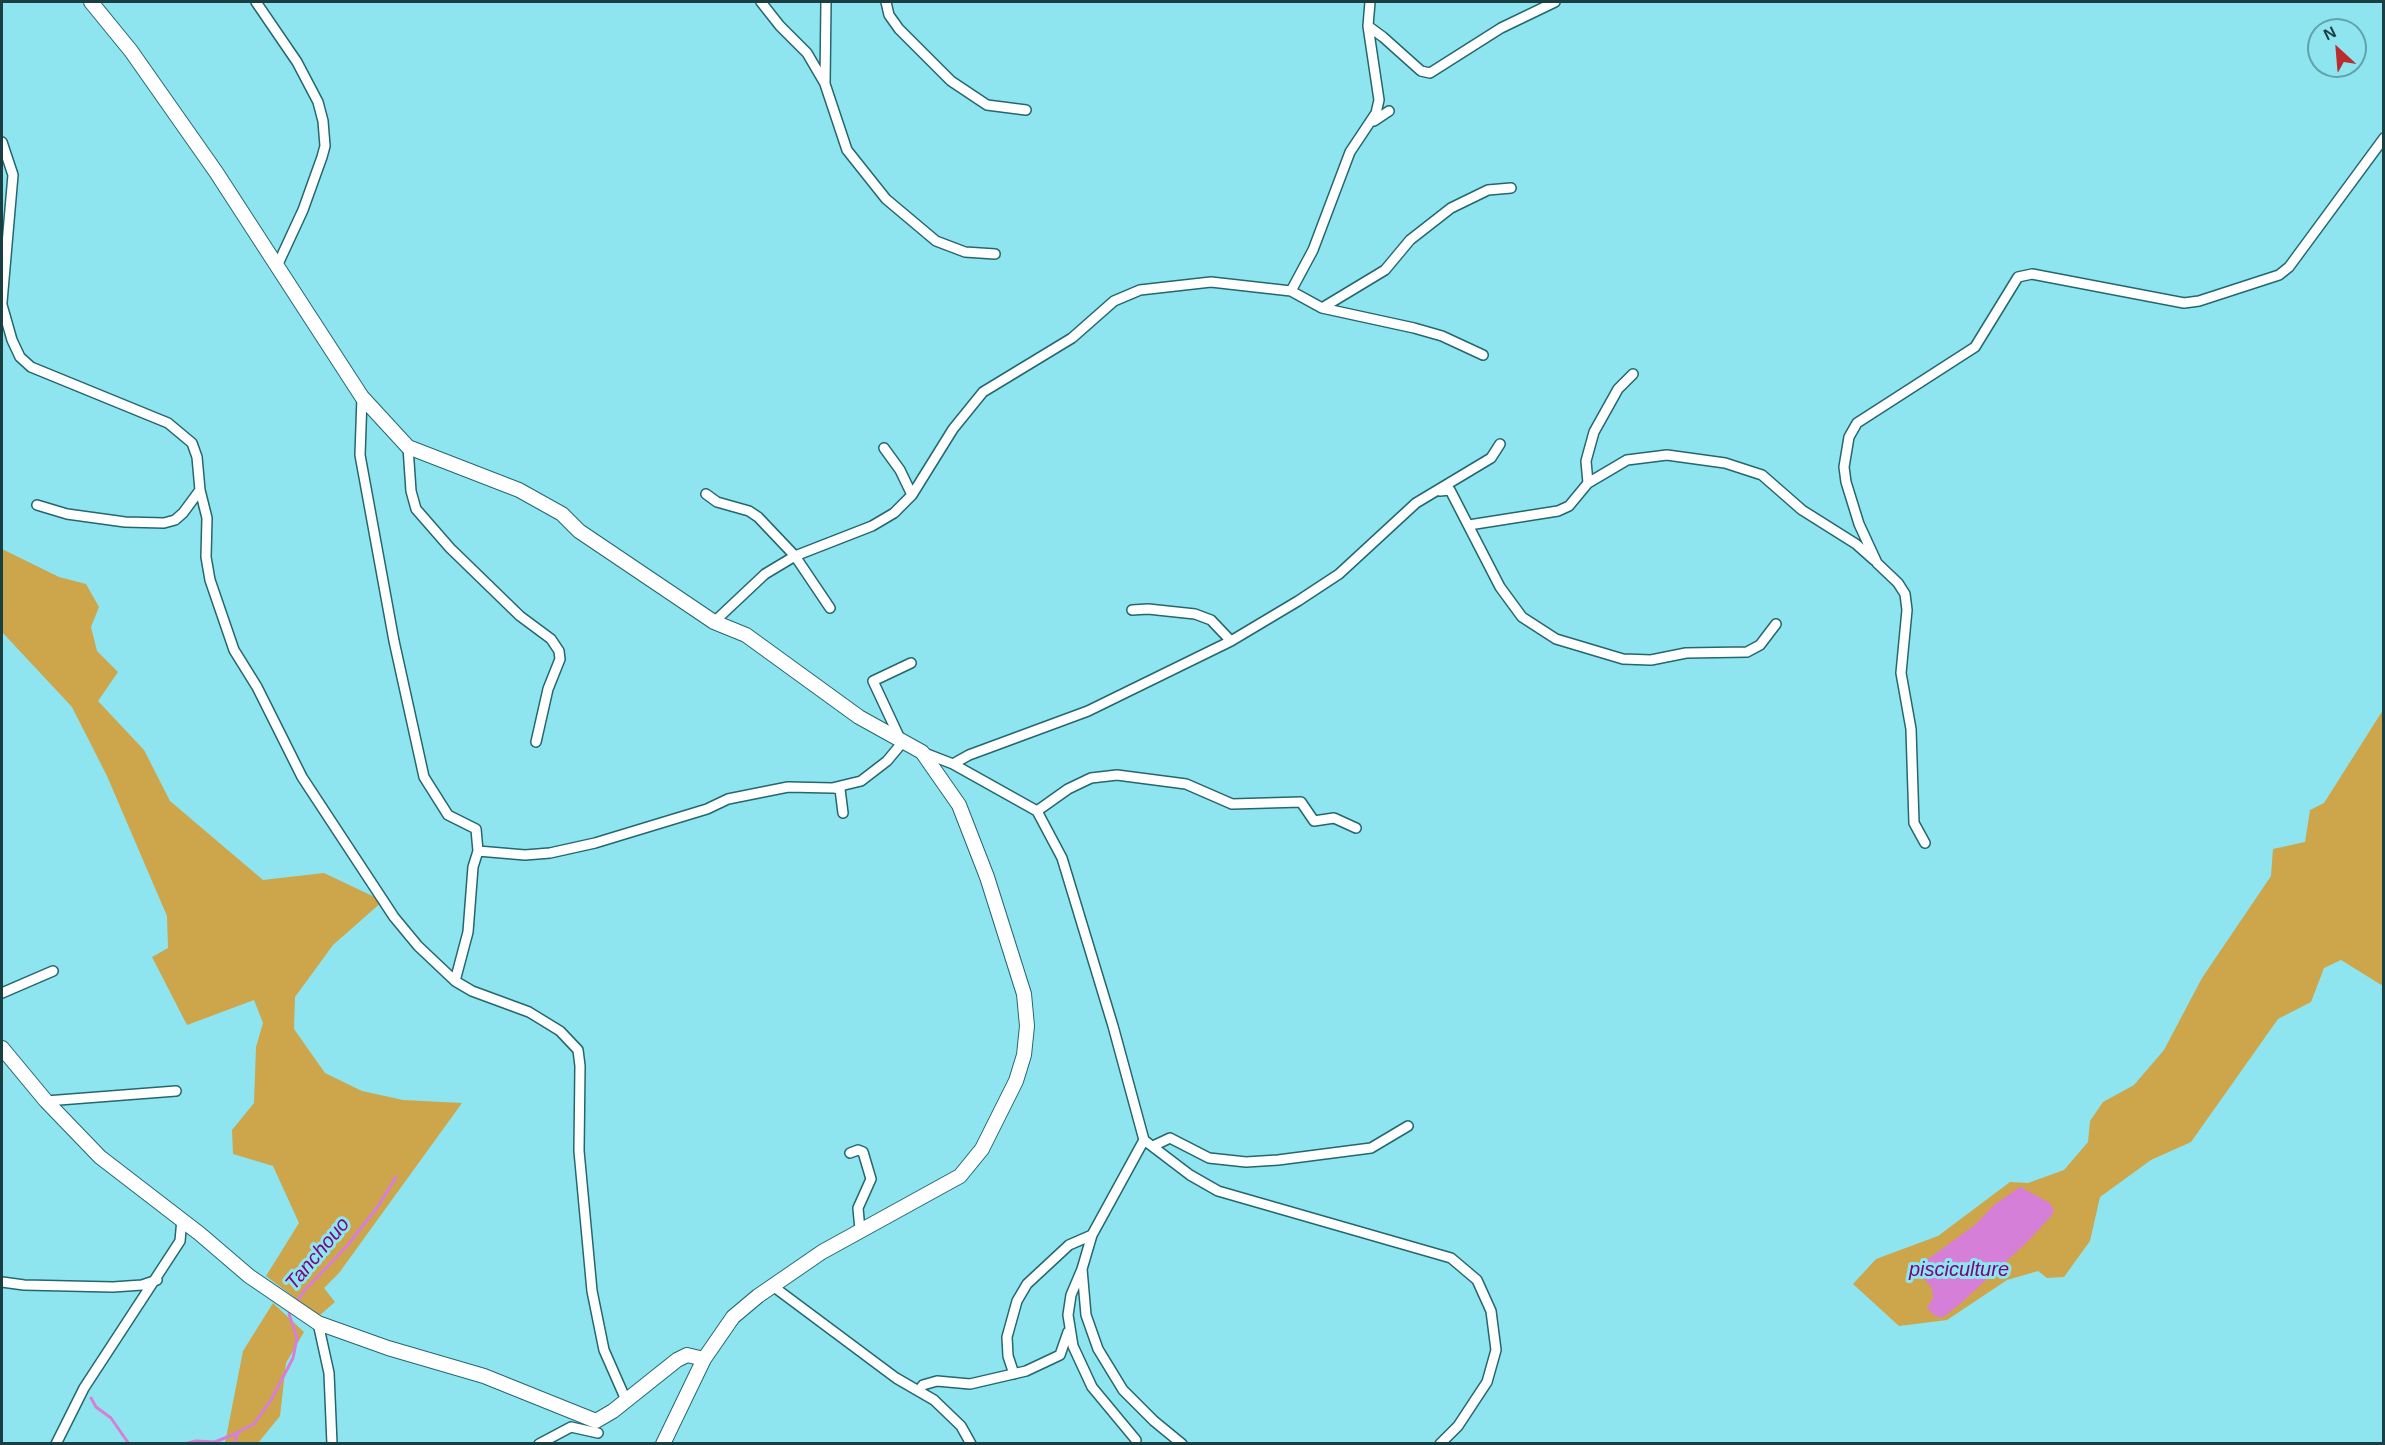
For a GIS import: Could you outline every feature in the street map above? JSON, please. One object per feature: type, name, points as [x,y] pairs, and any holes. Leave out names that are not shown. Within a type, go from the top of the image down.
[{"type":"main road","points":[[92,2],[131,51],[278,264],[362,397],[408,447],[519,490],[562,514],[579,531],[714,622],[747,635],[811,684],[902,743],[922,752],[959,805],[987,877],[1024,994],[1027,1026],[1024,1055],[1005,1109],[982,1149],[960,1176],[822,1252],[758,1296],[733,1317],[704,1359],[663,1443]]},
{"type":"main road","points":[[2,1048],[46,1101],[100,1157],[182,1219],[249,1276],[318,1323],[388,1348],[484,1376],[597,1427],[626,1400],[687,1355],[704,1359]]},
{"type":"street","points":[[256,2],[297,62],[318,102],[323,121],[325,146],[322,157],[303,210],[278,264]]},
{"type":"street","points":[[761,2],[780,26],[807,53],[825,84],[847,150],[886,199],[936,241],[965,252],[995,254]]},
{"type":"street","points":[[825,84],[826,2]]},
{"type":"street","points":[[886,2],[889,15],[898,28],[951,81],[987,105],[1026,110]]},
{"type":"street","points":[[1291,291],[1313,250],[1350,152],[1372,122],[1379,100],[1368,27],[1370,2]]},
{"type":"street","points":[[1368,27],[1383,37],[1420,71],[1430,73],[1501,28],[1555,2]]},
{"type":"street","points":[[1372,122],[1389,111]]},
{"type":"street","points":[[1877,563],[1859,524],[1846,482],[1844,467],[1849,437],[1857,423],[1975,347],[2018,277],[2032,274],[2184,303],[2199,301],[2279,275],[2289,267],[2384,138]]},
{"type":"street","points":[[2,142],[13,175],[2,303],[12,340],[20,357],[31,368],[64,383],[144,412],[183,434],[192,443],[197,457],[200,490],[207,518],[206,557],[210,580],[234,650],[257,687],[302,777],[394,916],[418,946],[454,981],[472,991],[529,1012],[560,1031],[578,1050],[580,1066],[579,1151],[592,1291],[604,1350],[626,1400]]},
{"type":"street","points":[[1322,308],[1385,270],[1410,240],[1451,208],[1488,190],[1511,188]]},
{"type":"street","points":[[714,622],[765,574],[795,556],[872,526],[894,513],[912,495],[953,429],[983,392],[1071,338],[1119,298],[1140,290],[1211,282],[1291,291],[1322,308],[1414,327],[1483,355]]},
{"type":"street","points":[[1588,483],[1586,461],[1598,423],[1618,389],[1633,374]]},
{"type":"street","points":[[362,397],[360,455],[418,757],[424,777],[438,803],[448,815],[476,829],[478,851],[473,867],[468,932],[454,981]]},
{"type":"street","points":[[952,764],[969,755],[1088,711],[1231,641],[1339,574],[1416,503],[1476,469],[1491,458],[1500,444]]},
{"type":"street","points":[[408,447],[411,491],[416,509],[450,548],[520,616],[546,635],[559,651],[536,742]]},
{"type":"street","points":[[884,448],[900,470],[912,495]]},
{"type":"street","points":[[1469,525],[1558,511],[1569,506],[1588,483],[1633,458],[1667,455],[1725,463],[1762,475],[1802,510],[1856,544],[1898,583],[1905,594],[1907,610],[1901,673],[1911,729],[1914,823],[1925,843]]},
{"type":"street","points":[[37,505],[67,514],[125,522],[164,523],[175,520],[183,513],[200,490]]},
{"type":"street","points":[[1437,491],[1450,490],[1510,601],[1530,625],[1556,639],[1623,659],[1651,660],[1686,653],[1747,652],[1760,645],[1776,624]]},
{"type":"street","points":[[706,494],[717,502],[749,511],[758,517],[795,556],[830,608]]},
{"type":"street","points":[[1132,610],[1148,609],[1195,614],[1211,620],[1231,641]]},
{"type":"street","points":[[832,788],[861,781],[887,761],[902,743],[873,681],[911,663]]},
{"type":"street","points":[[922,752],[952,764],[1037,811],[1062,858],[1149,1143],[1190,1175],[1218,1191],[1451,1258],[1477,1280],[1491,1311],[1496,1350],[1487,1382],[1458,1426],[1440,1443]]},
{"type":"street","points":[[1037,811],[1068,789],[1091,778],[1117,775],[1186,784],[1232,804],[1301,802],[1314,821],[1334,818],[1356,828]]},
{"type":"street","points":[[478,851],[525,855],[550,852],[606,840],[707,809],[728,799],[788,788],[840,789],[843,813]]},
{"type":"street","points":[[2,993],[53,971]]},
{"type":"street","points":[[46,1101],[176,1091]]},
{"type":"street","points":[[919,1390],[923,1385],[937,1381],[969,1384],[1014,1374],[1060,1355],[1068,1332],[1071,1295],[1092,1235],[1149,1143],[1170,1138],[1209,1158],[1246,1162],[1278,1160],[1371,1148],[1408,1126]]},
{"type":"street","points":[[850,1153],[858,1150],[863,1152],[868,1161],[871,1179],[858,1208],[860,1230]]},
{"type":"street","points":[[56,1443],[84,1388],[180,1241],[182,1219]]},
{"type":"street","points":[[180,1241],[200,1234]]},
{"type":"street","points":[[1014,1374],[1008,1356],[1007,1337],[1022,1292],[1027,1284],[1069,1245],[1092,1235]]},
{"type":"street","points":[[1082,1269],[1085,1278],[1086,1315],[1098,1349],[1113,1376],[1123,1390],[1154,1421],[1182,1443]]},
{"type":"street","points":[[2,1282],[24,1285],[113,1287],[142,1285],[156,1280]]},
{"type":"street","points":[[774,1287],[896,1378],[919,1390],[950,1413],[971,1443]]},
{"type":"street","points":[[318,1323],[328,1373],[332,1443]]},
{"type":"street","points":[[1068,1332],[1092,1387],[1136,1440]]},
{"type":"street","points":[[539,1443],[571,1427],[597,1427],[600,1443]]},
{"type":"shaded area","points":[[2,549],[59,577],[86,584],[99,607],[91,627],[97,651],[118,672],[98,701],[144,750],[170,801],[263,880],[324,873],[383,901],[333,945],[295,997],[294,1029],[325,1073],[362,1091],[403,1100],[462,1103],[339,1273],[324,1288],[335,1302],[319,1316],[266,1276],[299,1223],[273,1166],[233,1154],[232,1130],[254,1103],[256,1047],[263,1023],[254,1000],[187,1025],[152,957],[168,948],[167,916],[107,776],[72,707],[2,632]]},
{"type":"shaded area","points":[[2383,710],[2383,986],[2341,960],[2324,968],[2311,1002],[2278,1019],[2191,1142],[2151,1160],[2100,1197],[2090,1241],[2064,1277],[2047,1278],[2038,1271],[2007,1280],[1947,1320],[1899,1326],[1853,1284],[1876,1259],[1938,1236],[2010,1182],[2028,1183],[2064,1170],[2088,1142],[2090,1121],[2103,1102],[2134,1085],[2164,1050],[2202,978],[2271,876],[2273,849],[2305,842],[2310,810],[2324,803]]},
{"type":"shaded area","points":[[273,1303],[304,1332],[286,1363],[280,1416],[258,1443],[225,1443],[243,1351]]},
{"type":"water","name":"pisciculture","points":[[2020,1187],[2050,1203],[2054,1211],[2052,1215],[2026,1243],[1960,1304],[1942,1318],[1934,1315],[1927,1308],[1933,1298],[1932,1288],[1920,1274],[1920,1265],[1976,1224],[1994,1205]]},
{"type":"waterway","name":"Tanchouo","points":[[295,1304],[304,1291],[347,1246],[379,1205],[396,1177]]},
{"type":"waterway","name":"Tanchouo","points":[[234,1444],[238,1432],[254,1424],[271,1400],[293,1358],[297,1338],[289,1314],[292,1310]]},
{"type":"waterway","points":[[91,1398],[96,1407],[111,1418],[129,1444]]},
{"type":"waterway","points":[[184,1444],[196,1441],[215,1442],[237,1433]]}]
